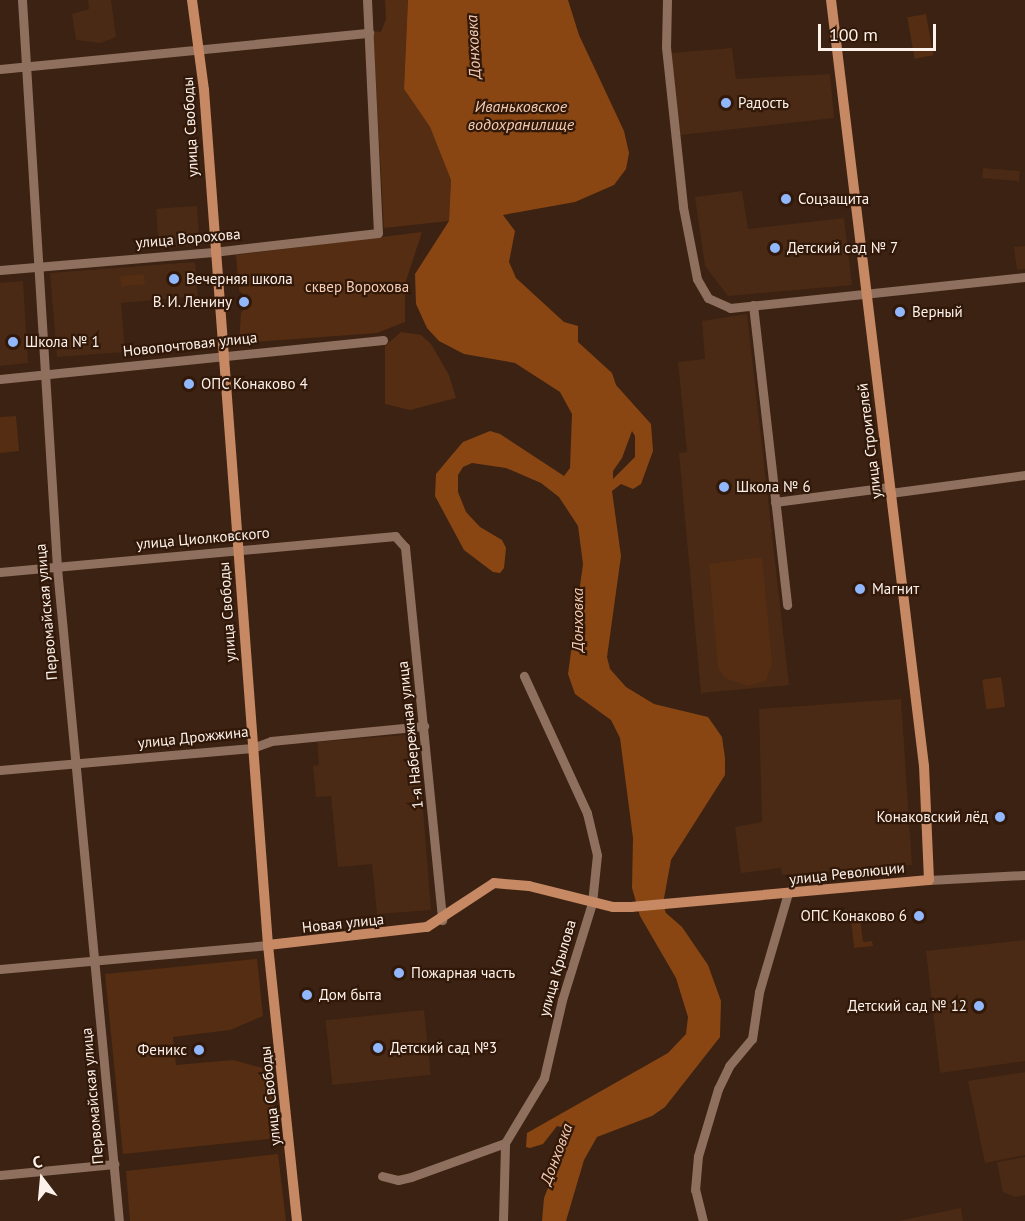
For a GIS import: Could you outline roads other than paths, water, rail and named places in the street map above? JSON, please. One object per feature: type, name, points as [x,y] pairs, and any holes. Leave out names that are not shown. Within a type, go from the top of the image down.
[{"type":"main road","name":"улица Свободы","points":[[192,0],[199,50],[268,945],[297,1221]]},
{"type":"main road","name":"улица Строителей","points":[[831,0],[924,766],[929,880]]},
{"type":"main road","name":"улица Революции","points":[[672,905],[929,880]]},
{"type":"main road","name":"Новая улица","points":[[268,945],[410,931],[442,920],[494,883],[529,886],[592,903],[632,907],[672,905]]},
{"type":"street","name":"Первомайская улица","points":[[22,0],[57,568],[73,764],[119,1221]]},
{"type":"street","points":[[0,69],[369,33],[367,0]]},
{"type":"street","points":[[666,0],[666,47],[681,183],[696,279],[708,298],[730,308],[1025,277]]},
{"type":"street","name":"улица Ворохова","points":[[0,270],[213,252],[378,232],[369,33]]},
{"type":"street","points":[[753,305],[788,605]]},
{"type":"street","name":"Новопочтовая улица","points":[[0,379],[383,340]]},
{"type":"street","points":[[775,502],[1025,476]]},
{"type":"street","name":"улица Циолковского","points":[[0,572],[395,536],[405,546]]},
{"type":"street","name":"1-я Набережная улица","points":[[405,546],[442,920]]},
{"type":"street","name":"улица Крылова","points":[[505,1143],[544,1078],[562,1000],[592,903],[597,855],[587,813],[524,675]]},
{"type":"street","name":"улица Дрожжина","points":[[0,770],[252,748],[271,741],[424,726]]},
{"type":"street","name":"улица Революции","points":[[929,880],[1025,876]]},
{"type":"street","points":[[703,1221],[695,1190],[700,1146],[718,1089],[729,1066],[752,1039],[759,992],[788,893]]},
{"type":"street","name":"Новая улица","points":[[0,969],[268,945]]},
{"type":"street","points":[[382,1176],[398,1180],[411,1177],[505,1143],[503,1221]]},
{"type":"street","points":[[0,1175],[114,1164]]},
{"type":"water","name":"Иваньковское водохранилище","points":[[408,0],[568,0],[579,35],[624,131],[629,153],[626,169],[614,185],[575,202],[503,215],[515,231],[509,262],[516,278],[564,322],[578,326],[578,342],[612,373],[616,385],[651,424],[653,451],[641,484],[633,489],[621,484],[612,491],[621,556],[607,657],[610,669],[626,687],[654,704],[708,717],[722,737],[725,775],[671,860],[663,904],[666,913],[682,927],[708,965],[721,1001],[720,1037],[665,1107],[652,1116],[597,1137],[584,1160],[566,1221],[542,1221],[544,1198],[561,1155],[565,1128],[557,1126],[543,1144],[530,1148],[526,1147],[527,1133],[668,1053],[686,1034],[688,1017],[676,978],[640,916],[632,888],[633,838],[620,738],[611,720],[575,694],[568,674],[583,564],[578,526],[559,497],[541,483],[506,468],[472,463],[463,467],[458,475],[458,492],[466,512],[480,527],[502,540],[506,548],[504,568],[500,573],[493,572],[464,550],[435,496],[436,474],[451,456],[463,442],[490,431],[500,434],[564,476],[570,468],[572,414],[560,392],[515,363],[464,354],[439,341],[427,328],[416,304],[415,274],[449,221],[451,180],[430,127],[404,89]],"holes":[[[632,431],[635,436],[635,457],[613,479],[613,471],[622,458]]]},
{"type":"place","name":"Радость","points":[[726,103]]},
{"type":"place","name":"Соцзащита","points":[[786,199]]},
{"type":"place","name":"Детский сад № 7","points":[[775,248]]},
{"type":"place","name":"Вечерняя школа","points":[[174,279]]},
{"type":"place","name":"В. И. Ленину","points":[[244,302]]},
{"type":"place","name":"Верный","points":[[900,312]]},
{"type":"place","name":"Школа № 1","points":[[13,342]]},
{"type":"place","name":"ОПС Конаково 4","points":[[189,384]]},
{"type":"place","name":"Школа № 6","points":[[724,487]]},
{"type":"place","name":"Магнит","points":[[860,589]]},
{"type":"place","name":"Конаковский лёд","points":[[1000,817]]},
{"type":"place","name":"ОПС Конаково 6","points":[[919,916]]},
{"type":"place","name":"Пожарная часть","points":[[399,973]]},
{"type":"place","name":"Дом быта","points":[[307,995]]},
{"type":"place","name":"Детский сад № 12","points":[[979,1006]]},
{"type":"place","name":"Детский сад №3","points":[[378,1048]]},
{"type":"place","name":"Феникс","points":[[199,1050]]},
{"type":"water label","name":"Донховка","points":[[473,47]]},
{"type":"water label","name":"Донховка","points":[[577,620]]},
{"type":"water label","name":"Донховка","points":[[556,1154]]},
{"type":"park label","name":"сквер Ворохова","points":[[357,287]]}]
